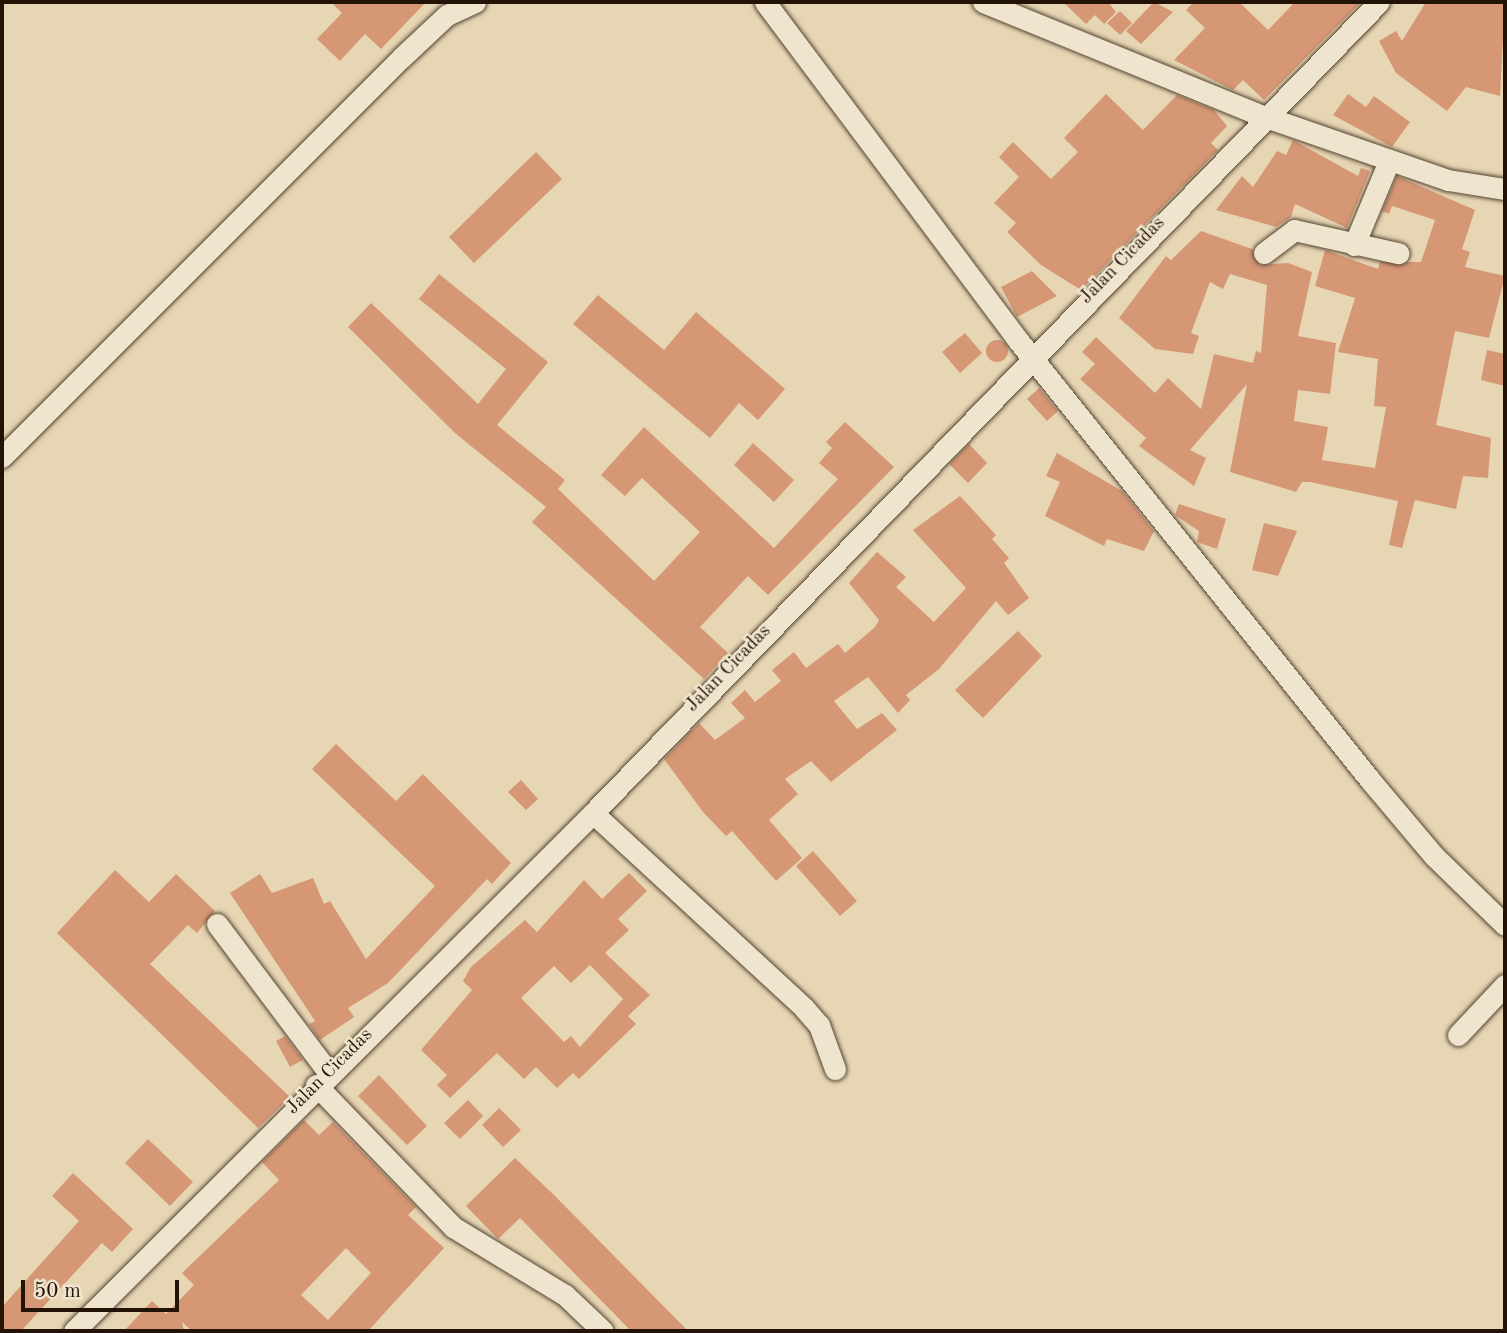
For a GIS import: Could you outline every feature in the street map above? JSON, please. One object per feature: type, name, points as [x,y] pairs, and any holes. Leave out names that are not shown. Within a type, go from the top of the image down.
[{"type":"street","points":[[2,457],[401,58],[447,15],[475,2]]},
{"type":"street","points":[[765,2],[1031,355],[1378,790],[1434,856],[1505,925]]},
{"type":"street","points":[[983,2],[1263,116],[1389,160],[1505,189]]},
{"type":"street","name":"Jalan Cicadas","points":[[74,1331],[323,1079],[593,813],[1031,355],[1263,116],[1379,2]]},
{"type":"street","points":[[1354,246],[1389,160]]},
{"type":"street","points":[[1264,253],[1294,230],[1354,246],[1398,253]]},
{"type":"street","points":[[593,813],[804,1008],[819,1025],[835,1069]]},
{"type":"street","points":[[217,924],[323,1079],[453,1227],[556,1288],[603,1331]]},
{"type":"street","points":[[1458,1035],[1505,985]]},
{"type":"building","points":[[331,2],[426,2],[381,49],[365,34],[340,61],[317,39],[342,13]]},
{"type":"building","points":[[1063,2],[1108,2],[1116,12],[1104,24],[1095,15],[1086,24]]},
{"type":"building","points":[[1154,2],[1173,12],[1141,44],[1126,31]]},
{"type":"building","points":[[1194,2],[1239,2],[1268,30],[1295,2],[1361,2],[1264,100],[1243,80],[1233,90],[1174,60],[1205,28],[1186,10]]},
{"type":"building","points":[[1426,2],[1505,2],[1500,96],[1466,87],[1447,111],[1396,73],[1379,41],[1396,31],[1402,41]]},
{"type":"building","points":[[1120,11],[1132,23],[1120,35],[1107,23]]},
{"type":"building","points":[[1106,94],[1143,130],[1177,95],[1214,110],[1227,126],[1211,143],[1218,150],[1081,290],[1041,265],[1007,232],[1016,223],[994,203],[1019,177],[999,157],[1013,142],[1051,179],[1078,152],[1064,138]]},
{"type":"building","points":[[1348,94],[1366,107],[1374,96],[1410,122],[1392,147],[1333,115]]},
{"type":"building","points":[[1293,140],[1358,176],[1361,168],[1370,171],[1347,228],[1295,204],[1291,217],[1276,227],[1216,210],[1242,176],[1253,187],[1277,151],[1286,155]]},
{"type":"building","points":[[536,152],[562,179],[474,263],[449,237]]},
{"type":"building","points":[[1397,176],[1475,210],[1462,249],[1470,252],[1465,267],[1505,276],[1489,338],[1455,331],[1436,425],[1491,438],[1488,478],[1463,476],[1456,509],[1415,500],[1402,548],[1389,545],[1398,501],[1310,482],[1302,482],[1296,492],[1230,472],[1247,384],[1190,450],[1206,458],[1194,486],[1139,446],[1146,438],[1080,379],[1095,364],[1082,352],[1096,337],[1155,393],[1168,378],[1201,409],[1214,354],[1253,363],[1256,351],[1261,353],[1267,285],[1230,274],[1223,289],[1210,282],[1191,333],[1199,336],[1193,354],[1155,349],[1119,318],[1166,256],[1171,260],[1201,231],[1252,249],[1260,265],[1288,263],[1312,272],[1298,336],[1336,343],[1330,394],[1298,390],[1294,421],[1328,427],[1322,460],[1375,468],[1386,407],[1374,406],[1378,359],[1338,352],[1355,298],[1315,286],[1325,250],[1378,269],[1380,262],[1421,262],[1435,220],[1392,206],[1389,214],[1382,211]]},
{"type":"building","points":[[1032,271],[1057,296],[1017,317],[1001,287]]},
{"type":"building","points":[[439,274],[548,362],[497,425],[565,480],[558,489],[654,581],[700,532],[642,478],[625,496],[601,475],[644,427],[774,548],[838,479],[819,463],[832,448],[826,442],[845,422],[894,467],[768,595],[748,576],[700,627],[728,653],[704,679],[532,522],[546,507],[455,433],[348,327],[371,303],[478,404],[506,369],[419,299]]},
{"type":"building","points":[[598,295],[664,350],[696,312],[785,389],[758,420],[739,403],[710,438],[573,324]]},
{"type":"building","points":[[965,333],[982,353],[960,373],[942,352]]},
{"type":"building","points":[[993,340],[1001,340],[1008,347],[1008,355],[1001,362],[993,362],[986,355],[986,347]]},
{"type":"building","points":[[1487,350],[1505,354],[1505,386],[1481,380]]},
{"type":"building","points":[[1039,388],[1058,411],[1047,421],[1027,399]]},
{"type":"building","points":[[753,443],[794,480],[774,502],[734,465]]},
{"type":"building","points":[[969,444],[987,463],[968,483],[949,464]]},
{"type":"building","points":[[1057,453],[1122,491],[1154,531],[1144,551],[1107,539],[1104,546],[1045,516],[1060,482],[1046,476]]},
{"type":"building","points":[[960,496],[996,535],[992,539],[1009,558],[1004,563],[1029,598],[1008,615],[996,601],[939,669],[906,695],[910,700],[898,713],[868,677],[834,701],[857,729],[882,713],[897,730],[831,782],[811,761],[785,779],[798,794],[769,820],[802,858],[776,881],[732,831],[726,836],[703,812],[664,759],[699,723],[715,740],[745,718],[731,703],[745,690],[755,702],[781,681],[772,670],[794,652],[806,668],[838,644],[845,653],[875,627],[879,620],[849,583],[877,552],[906,577],[896,587],[934,622],[966,588],[913,530]]},
{"type":"building","points":[[1179,504],[1226,519],[1217,549],[1197,542],[1199,531],[1175,515]]},
{"type":"building","points":[[1264,523],[1297,531],[1278,576],[1252,570]]},
{"type":"building","points":[[1018,631],[1042,656],[983,718],[955,690]]},
{"type":"building","points":[[336,744],[396,801],[423,774],[511,863],[492,884],[487,879],[388,983],[348,1008],[354,1017],[320,1040],[309,1024],[315,1021],[230,893],[260,874],[272,893],[313,878],[324,904],[330,901],[366,959],[435,886],[312,769]]},
{"type":"building","points":[[521,780],[538,799],[526,810],[508,792]]},
{"type":"building","points":[[813,851],[857,901],[840,916],[796,866]]},
{"type":"building","points":[[115,870],[149,902],[176,874],[215,911],[197,933],[188,925],[150,964],[290,1097],[258,1128],[57,933]]},
{"type":"building","points":[[629,873],[647,891],[618,919],[629,930],[605,953],[650,995],[628,1016],[636,1024],[579,1079],[573,1073],[557,1088],[536,1067],[524,1079],[497,1053],[450,1098],[437,1085],[447,1075],[421,1050],[472,990],[463,981],[471,967],[525,920],[537,932],[584,880],[602,899]],"holes":[[[590,965],[623,999],[580,1047],[571,1036],[564,1042],[521,998],[554,966],[571,983]]]},
{"type":"building","points":[[285,1036],[303,1060],[290,1067],[276,1041]]},
{"type":"building","points":[[379,1075],[427,1126],[407,1145],[358,1096]]},
{"type":"building","points":[[468,1100],[483,1116],[460,1139],[444,1123]]},
{"type":"building","points":[[499,1108],[521,1130],[503,1147],[482,1125]]},
{"type":"building","points":[[304,1120],[319,1135],[333,1122],[416,1207],[408,1215],[444,1248],[368,1331],[192,1331],[182,1322],[184,1331],[124,1331],[152,1301],[166,1314],[194,1285],[182,1273],[279,1180],[262,1162]],"holes":[[[346,1248],[371,1273],[328,1320],[301,1295]]]},
{"type":"building","points":[[148,1139],[193,1182],[170,1206],[125,1163]]},
{"type":"building","points":[[515,1158],[688,1331],[631,1331],[520,1218],[498,1239],[466,1206]]},
{"type":"building","points":[[73,1173],[133,1229],[112,1252],[102,1243],[21,1331],[2,1331],[2,1307],[79,1221],[52,1196]]}]
